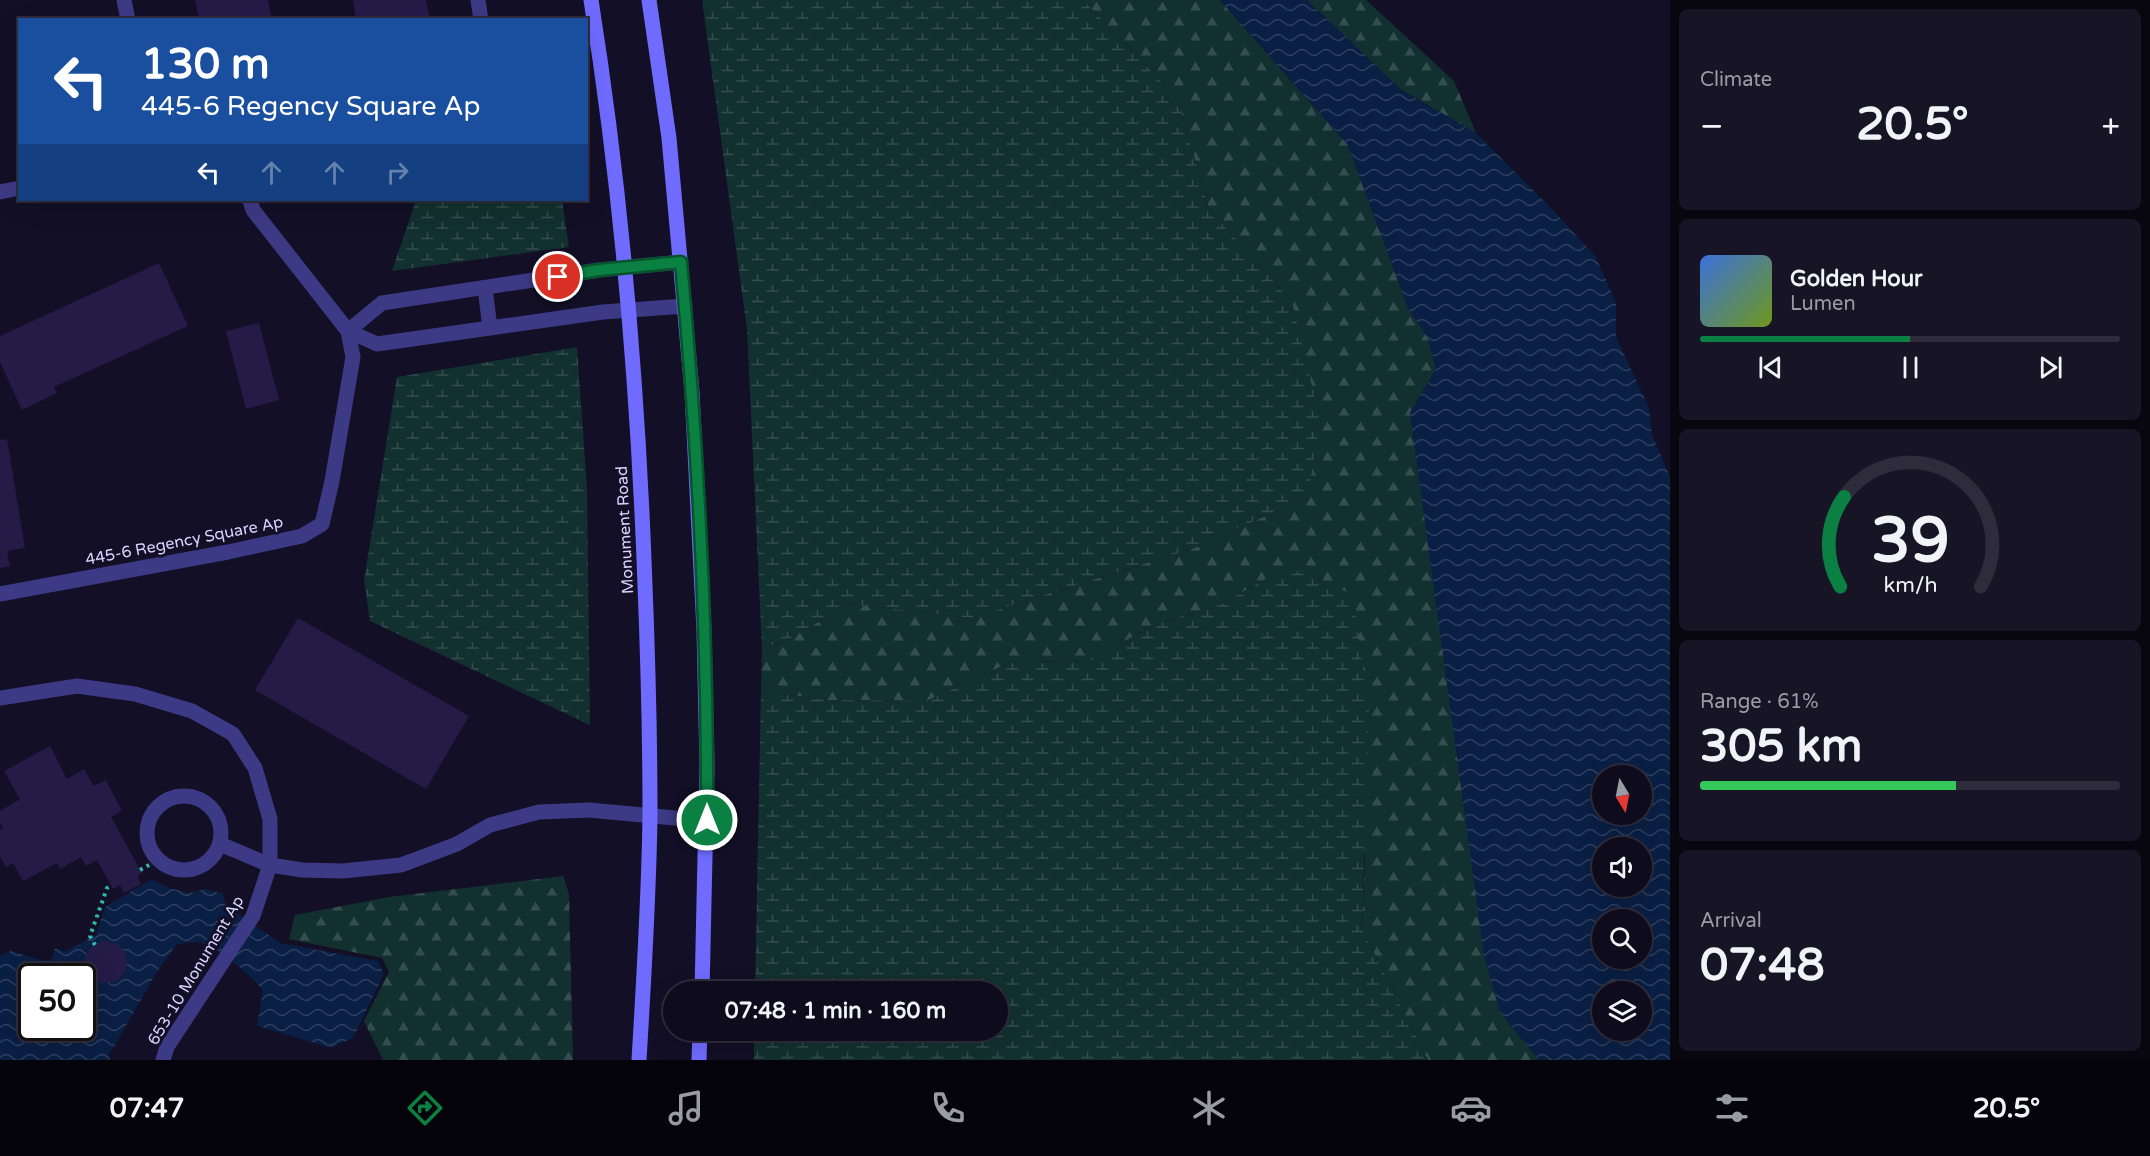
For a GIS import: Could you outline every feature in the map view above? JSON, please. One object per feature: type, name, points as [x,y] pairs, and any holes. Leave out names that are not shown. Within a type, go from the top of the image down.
[{"type":"main road","name":"Monument Road","points":[[591,0],[617,183],[643,529],[650,815],[639,1060]]},
{"type":"main road","points":[[649,0],[669,138],[692,392],[704,619],[707,820],[702,981]]},
{"type":"main road","points":[[699,1060],[700,1041]]},
{"type":"street","points":[[124,0],[128,18]]},
{"type":"street","points":[[478,0],[481,18]]},
{"type":"street","points":[[0,192],[18,188]]},
{"type":"street","points":[[250,201],[252,210],[348,332],[377,344],[628,310],[685,306]]},
{"type":"street","points":[[348,332],[382,303],[599,270],[681,262]]},
{"type":"street","points":[[485,288],[490,328]]},
{"type":"street","name":"445-6 Regency Square Ap","points":[[0,594],[302,536],[322,524],[332,481],[353,357],[348,332]]},
{"type":"street","name":"653-10 Monument Ap","points":[[0,698],[77,686],[135,694],[192,711],[233,734],[255,768],[270,819],[270,865],[253,916],[167,1047],[163,1060]]},
{"type":"street","points":[[181,796],[193,797],[204,802],[213,810],[219,820],[220,844],[205,864],[194,869],[182,870],[169,868],[158,861],[147,839],[147,826],[151,815],[159,806],[169,799],[181,796]]},
{"type":"street","points":[[220,844],[270,865],[302,870],[343,871],[401,864],[457,844],[490,825],[539,812],[589,810],[707,820]]},
{"type":"path","points":[[140,870],[158,861]]},
{"type":"path","points":[[95,945],[90,936],[106,888],[111,886]]},
{"type":"green space","points":[[702,0],[1083,0],[1177,98],[1209,209],[1292,302],[1320,420],[1308,497],[1194,548],[971,618],[850,604],[785,641],[762,648],[747,329]]},
{"type":"green space","points":[[1083,0],[1220,0],[1348,145],[1408,308],[1428,338],[1436,369],[1410,413],[1500,1012],[1539,1060],[1428,1060],[1362,929],[1365,856],[1287,567],[1223,603],[1160,623],[1084,662],[1013,661],[927,701],[828,700],[761,691],[762,648],[785,641],[850,604],[971,618],[1194,548],[1308,497],[1292,302],[1209,209],[1177,98]]},
{"type":"green space","points":[[1307,0],[1366,0],[1454,81],[1476,133],[1400,89]]},
{"type":"green space","points":[[416,201],[562,201],[569,247],[392,271]]},
{"type":"green space","points":[[577,347],[587,489],[590,725],[370,621],[364,580],[397,377]]},
{"type":"green space","points":[[1287,567],[1352,594],[1369,709],[1362,929],[1428,1060],[754,1060],[754,1041],[1008,1041],[1008,981],[755,981],[761,691],[828,700],[927,701],[1013,661],[1084,662],[1160,623],[1223,603]]},
{"type":"green space","points":[[563,876],[569,894],[573,1060],[383,1060],[364,1021],[389,972],[382,958],[289,939],[295,915],[389,897]]},
{"type":"water","points":[[1220,0],[1307,0],[1400,89],[1476,133],[1596,257],[1616,303],[1616,337],[1649,408],[1652,435],[1670,477],[1670,1060],[1539,1060],[1500,1012],[1484,956],[1410,413],[1436,369],[1428,338],[1408,308],[1348,145]]},
{"type":"water","points":[[152,879],[169,888],[190,893],[205,889],[222,893],[227,906],[280,943],[378,961],[384,974],[353,1038],[331,1048],[257,1026],[263,990],[219,951],[201,943],[183,943],[176,945],[157,972],[109,1055],[110,1060],[0,1060],[0,956],[11,951],[45,961],[52,959],[55,948],[65,951],[96,935],[105,907]]},
{"type":"building","points":[[195,0],[268,0],[272,18],[199,18]]},
{"type":"building","points":[[353,0],[426,0],[430,18],[356,18]]},
{"type":"building","points":[[159,263],[188,326],[54,387],[57,393],[22,410],[0,362],[0,336]]},
{"type":"building","points":[[259,323],[279,400],[246,409],[226,331]]},
{"type":"building","points":[[7,439],[25,548],[7,551],[10,566],[0,568],[0,440]]},
{"type":"building","points":[[298,618],[469,716],[426,789],[255,690]]},
{"type":"building","points":[[50,746],[67,779],[84,769],[94,786],[106,780],[122,811],[111,817],[142,873],[137,876],[141,884],[124,893],[120,885],[113,889],[97,860],[86,866],[81,857],[60,869],[57,863],[23,881],[13,863],[6,867],[0,856],[0,830],[3,828],[0,822],[0,811],[20,799],[4,771]]},
{"type":"building","points":[[106,941],[121,947],[127,962],[121,977],[106,983],[96,980],[96,963],[85,962],[91,947]]},
{"type":"route","points":[[558,277],[599,270],[681,262],[692,392],[703,611],[707,820]]}]
